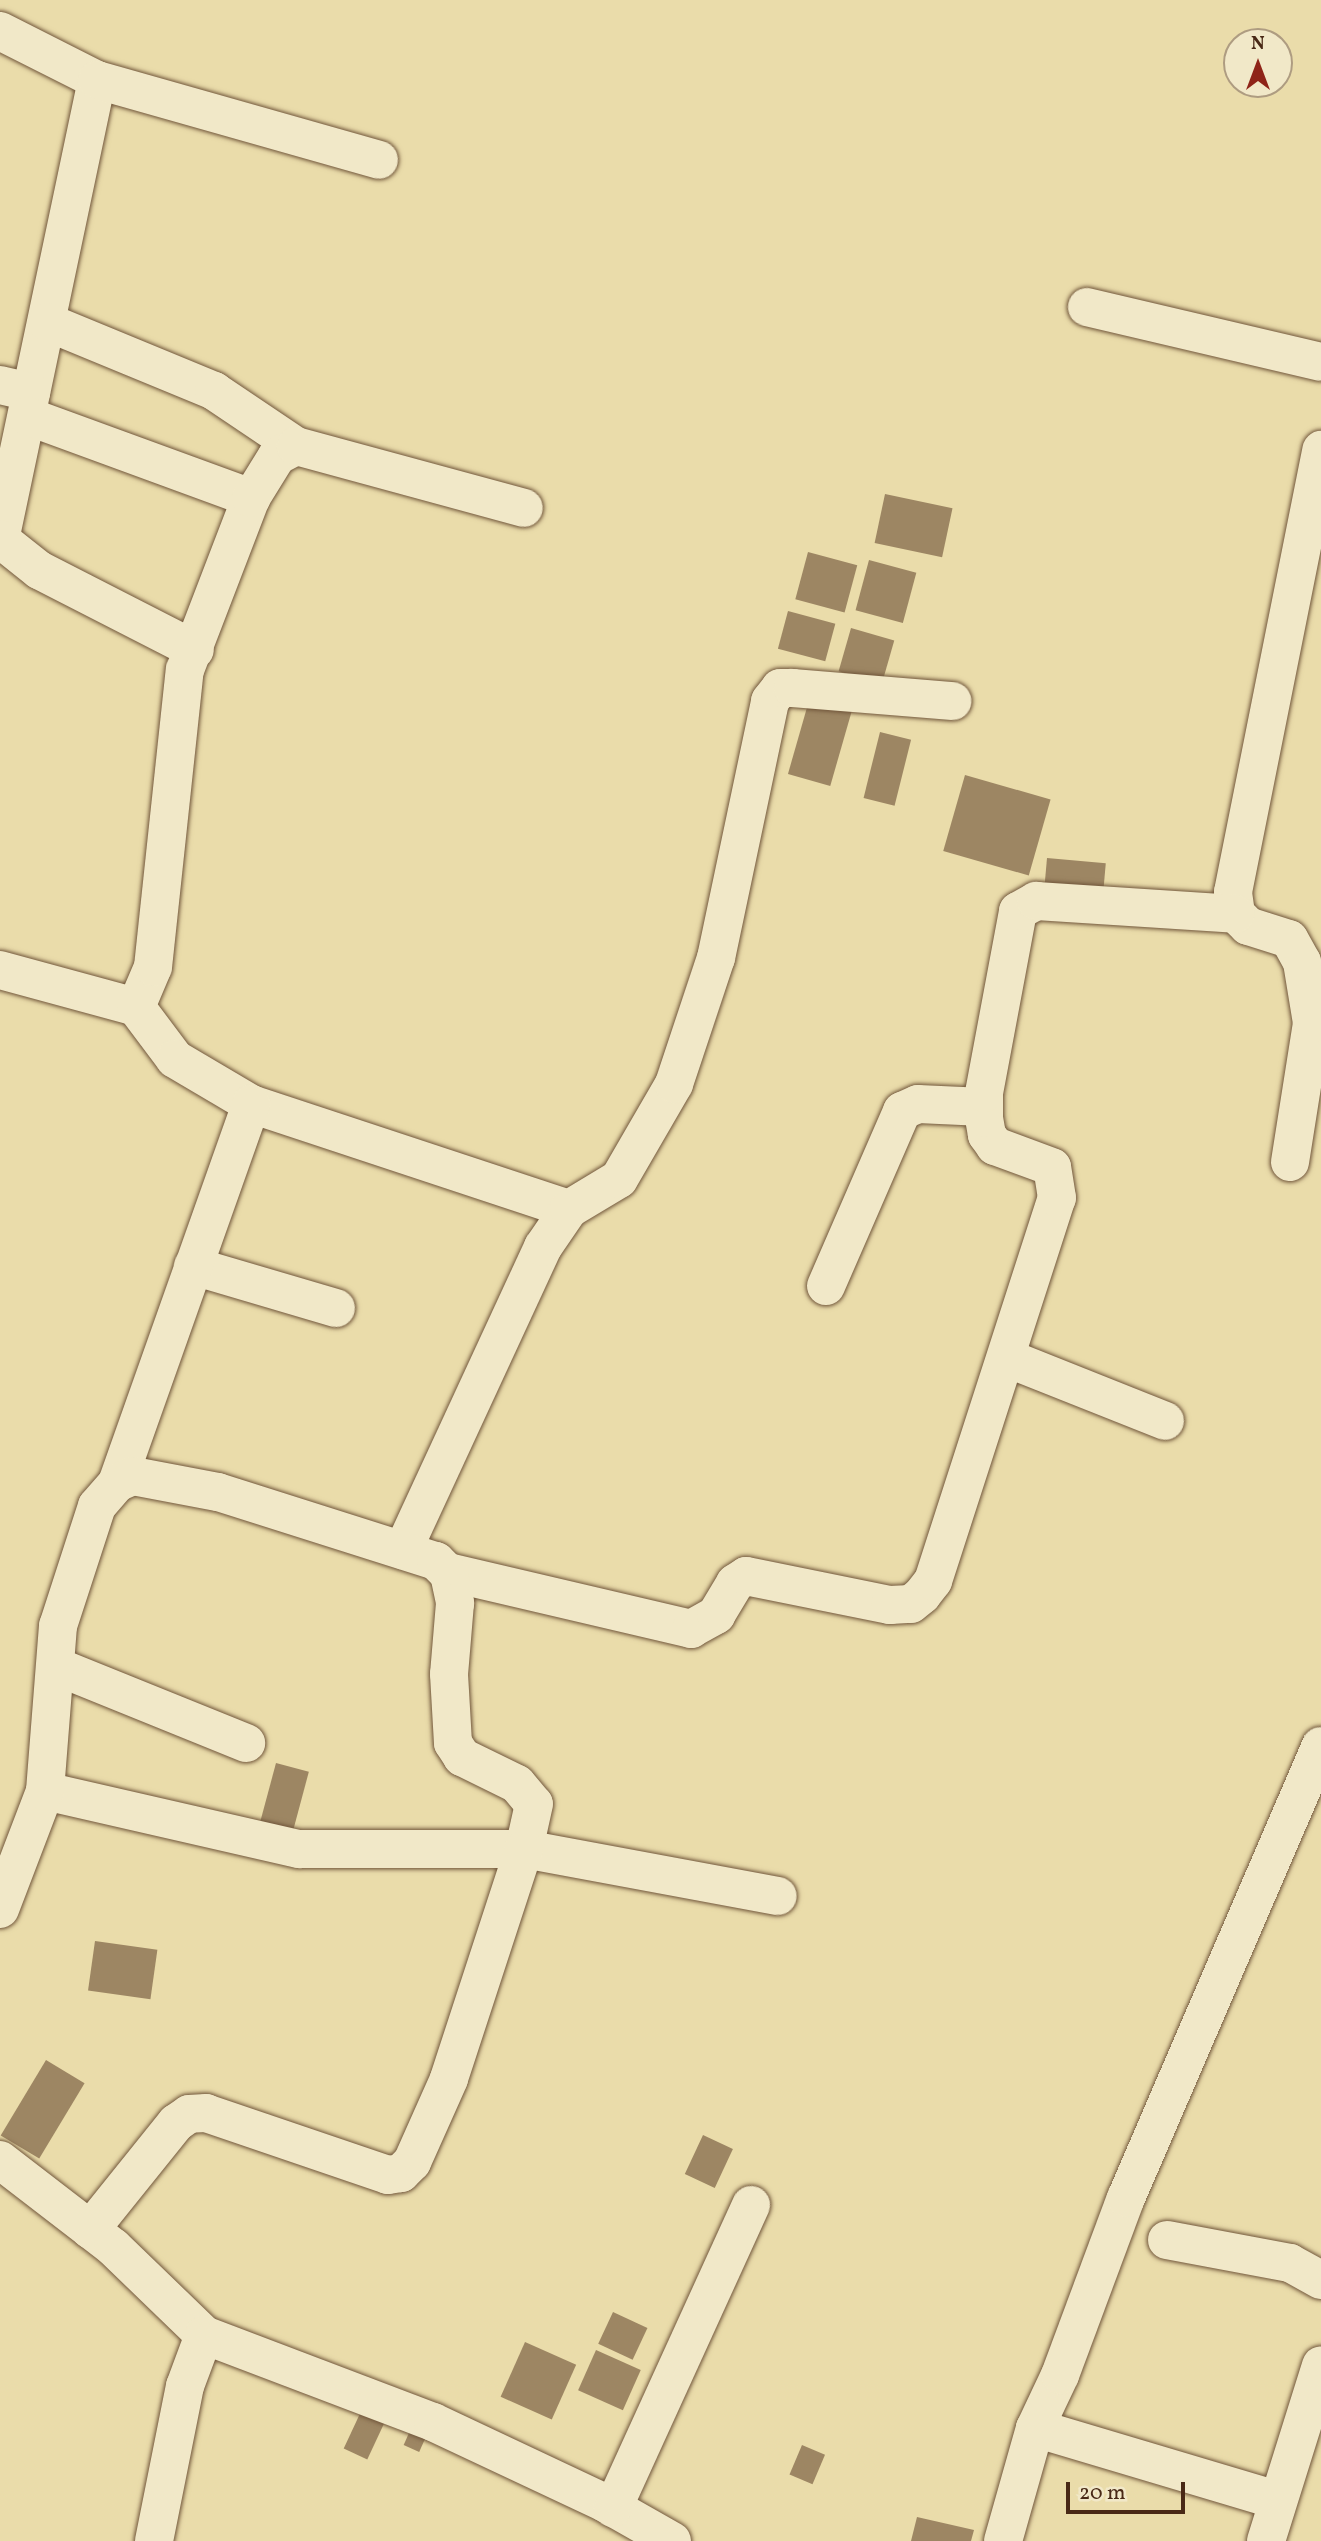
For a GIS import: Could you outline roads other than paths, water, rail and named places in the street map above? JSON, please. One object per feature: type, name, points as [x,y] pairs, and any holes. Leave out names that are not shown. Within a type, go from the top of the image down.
[{"type":"street","points":[[0,31],[97,80],[379,160]]},
{"type":"street","points":[[97,80],[47,322],[19,397],[0,540],[39,570],[195,650]]},
{"type":"street","points":[[1087,307],[1321,362]]},
{"type":"street","points":[[47,322],[214,391],[296,446],[524,508]]},
{"type":"street","points":[[19,397],[251,498]]},
{"type":"street","points":[[136,1007],[153,967],[185,670],[195,650],[251,498],[277,456],[296,446]]},
{"type":"street","points":[[1290,1162],[1317,1022],[1297,948],[1289,939],[1248,926],[1236,914],[1233,892],[1312,540],[1321,450]]},
{"type":"street","points":[[403,1550],[543,1247],[569,1209],[619,1178],[674,1084],[716,958],[770,701],[780,688],[793,688],[952,701]]},
{"type":"street","points":[[117,1483],[133,1476],[218,1492],[436,1561],[448,1572],[691,1629],[716,1615],[735,1583],[746,1576],[890,1605],[911,1604],[933,1581],[1007,1358],[1056,1198],[1056,1177],[1042,1161],[995,1146],[987,1135],[984,1107],[1018,911],[1027,903],[1236,914]]},
{"type":"street","points":[[0,970],[136,1007],[175,1059],[251,1104],[569,1209]]},
{"type":"street","points":[[0,1909],[45,1791],[58,1667],[58,1626],[97,1506],[117,1483],[251,1104]]},
{"type":"street","points":[[826,1286],[902,1111],[918,1104],[984,1107]]},
{"type":"street","points":[[193,1266],[336,1308]]},
{"type":"street","points":[[1007,1358],[1165,1421]]},
{"type":"street","points":[[90,2230],[176,2123],[189,2115],[206,2113],[376,2172],[401,2174],[412,2162],[449,2079],[524,1849],[534,1804],[527,1793],[462,1757],[453,1743],[449,1674],[455,1603],[448,1572]]},
{"type":"street","points":[[58,1667],[246,1744]]},
{"type":"street","points":[[1003,2541],[1035,2428],[1060,2375],[1126,2198],[1321,1746]]},
{"type":"street","points":[[45,1791],[299,1849],[524,1849],[778,1896]]},
{"type":"street","points":[[0,2160],[90,2230],[204,2335],[433,2423],[613,2508],[671,2541]]},
{"type":"street","points":[[613,2508],[751,2205]]},
{"type":"street","points":[[1167,2240],[1290,2263],[1321,2280]]},
{"type":"street","points":[[154,2541],[185,2386],[204,2335]]},
{"type":"street","points":[[1266,2541],[1276,2500],[1321,2365]]},
{"type":"street","points":[[1035,2428],[1276,2500]]}]
